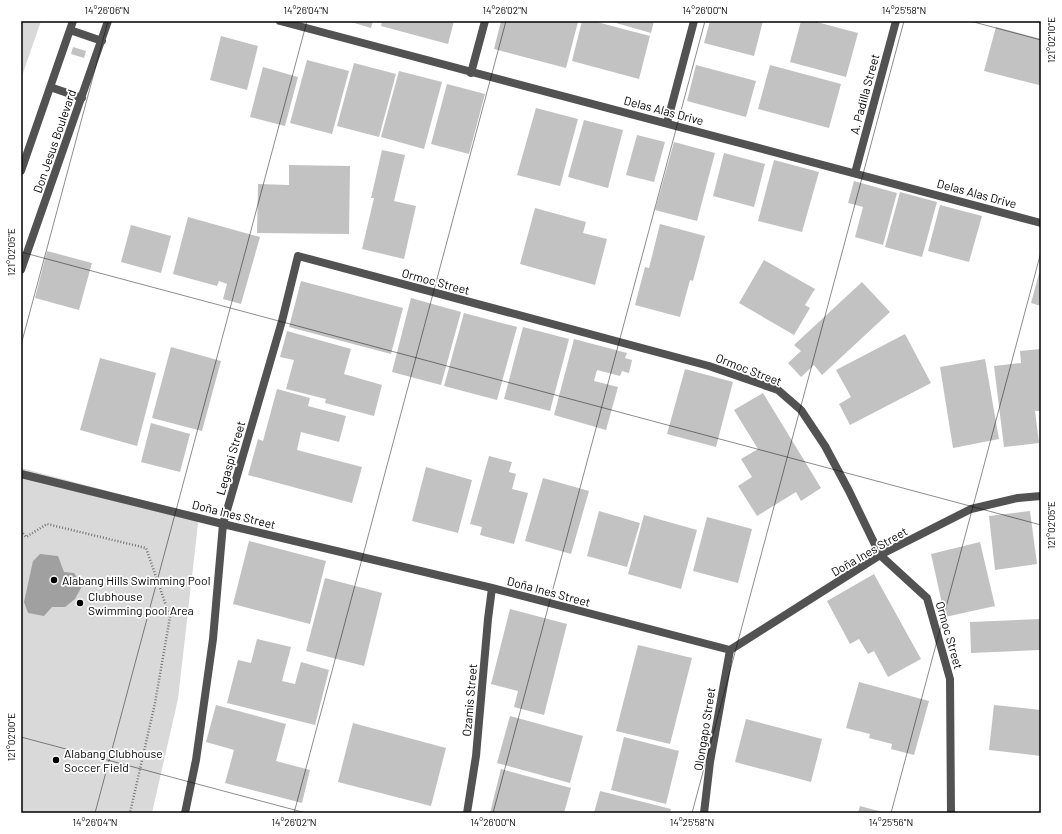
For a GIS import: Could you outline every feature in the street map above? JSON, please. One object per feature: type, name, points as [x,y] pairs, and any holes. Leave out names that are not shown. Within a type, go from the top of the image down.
[{"type":"street","name":"Don Jesus Boulevard","points":[[21,171],[73,21]]},
{"type":"street","name":"Don Jesus Boulevard","points":[[21,270],[108,21]]},
{"type":"street","name":"Delas Alas Drive","points":[[280,21],[1041,223]]},
{"type":"street","points":[[472,73],[485,21]]},
{"type":"street","points":[[667,123],[694,21]]},
{"type":"street","name":"A. Padilla Street","points":[[855,173],[896,21]]},
{"type":"street","points":[[70,30],[102,41]]},
{"type":"street","points":[[50,88],[82,98]]},
{"type":"street","name":"Legaspi Street","points":[[185,813],[196,760],[212,647],[223,524],[282,321],[298,256]]},
{"type":"street","name":"Ormoc Street","points":[[298,256],[709,366],[778,390],[801,410],[824,446],[849,491],[880,555],[927,598],[950,679],[951,813]]},
{"type":"street","name":"Doña Ines Street","points":[[21,474],[492,588],[730,650],[880,555],[971,509],[1018,498],[1041,496]]},
{"type":"street","name":"Ozamis Street","points":[[467,813],[476,756],[492,588]]},
{"type":"street","name":"Olongapo Street","points":[[704,813],[710,762],[730,650]]},
{"type":"path","points":[[21,531],[26,537],[47,524],[146,548],[170,617],[155,703],[130,813]]},
{"type":"shaded area","points":[[21,21],[41,21],[21,79]]},
{"type":"shaded area","points":[[21,468],[199,515],[178,699],[152,813],[21,813]]},
{"type":"shaded area","name":"Alabang Hills Swimming Pool","points":[[40,554],[58,556],[64,572],[74,573],[82,586],[75,599],[65,607],[52,607],[44,616],[28,613],[24,602],[33,561]]},
{"type":"building","points":[[348,21],[373,21],[371,28]]},
{"type":"building","points":[[382,21],[454,21],[448,44],[381,26]]},
{"type":"building","points":[[501,21],[578,22],[566,68],[494,49]]},
{"type":"building","points":[[582,21],[593,21],[650,36],[639,79],[572,61]]},
{"type":"building","points":[[609,21],[654,21],[651,33]]},
{"type":"building","points":[[710,21],[763,21],[754,56],[704,43]]},
{"type":"building","points":[[801,21],[813,21],[858,33],[846,77],[790,62]]},
{"type":"building","points":[[996,27],[1041,39],[1041,79],[1039,85],[984,71]]},
{"type":"building","points":[[221,36],[258,46],[247,90],[210,80]]},
{"type":"building","points":[[73,47],[86,51],[84,58],[71,54]]},
{"type":"building","points":[[307,60],[349,71],[332,134],[290,123]]},
{"type":"building","points":[[354,63],[396,74],[379,137],[337,126]]},
{"type":"building","points":[[696,65],[756,81],[746,117],[687,101]]},
{"type":"building","points":[[770,65],[841,84],[829,128],[758,109]]},
{"type":"building","points":[[263,67],[298,77],[285,126],[250,117]]},
{"type":"building","points":[[399,71],[442,82],[424,149],[381,137]]},
{"type":"building","points":[[447,84],[485,94],[469,154],[431,144]]},
{"type":"building","points":[[536,108],[578,119],[560,186],[517,175]]},
{"type":"building","points":[[584,120],[623,130],[608,188],[568,177]]},
{"type":"building","points":[[637,135],[665,142],[654,182],[626,175]]},
{"type":"building","points":[[674,142],[715,153],[697,221],[655,210]]},
{"type":"building","points":[[382,150],[405,155],[394,201],[416,206],[404,259],[362,249],[374,198],[371,198]]},
{"type":"building","points":[[724,153],[765,164],[754,207],[713,196]]},
{"type":"building","points":[[774,160],[819,172],[802,232],[758,221]]},
{"type":"building","points":[[289,165],[350,166],[349,234],[257,233],[258,184],[289,185]]},
{"type":"building","points":[[854,181],[897,193],[883,245],[855,237],[863,207],[848,203]]},
{"type":"building","points":[[900,192],[937,202],[922,257],[885,247]]},
{"type":"building","points":[[940,205],[982,216],[969,262],[928,251]]},
{"type":"building","points":[[535,208],[586,222],[583,233],[607,239],[595,285],[520,264]]},
{"type":"building","points":[[188,217],[260,237],[241,304],[223,299],[227,284],[219,281],[217,286],[173,274]]},
{"type":"building","points":[[660,224],[705,236],[693,281],[690,280],[680,317],[635,305],[645,267],[649,268]]},
{"type":"building","points":[[131,225],[171,236],[161,273],[121,262]]},
{"type":"building","points":[[47,251],[92,263],[79,310],[35,298]]},
{"type":"building","points":[[764,260],[815,289],[805,305],[810,308],[794,335],[739,303]]},
{"type":"building","points":[[1041,266],[1041,306],[1031,303]]},
{"type":"building","points":[[301,281],[403,308],[391,354],[289,327]]},
{"type":"building","points":[[862,282],[890,312],[822,375],[814,365],[801,377],[788,363],[801,351],[794,345]]},
{"type":"building","points":[[411,298],[461,312],[441,385],[392,372]]},
{"type":"building","points":[[464,313],[517,327],[497,400],[444,386]]},
{"type":"building","points":[[523,327],[569,339],[550,411],[504,399]]},
{"type":"building","points":[[287,331],[351,349],[344,374],[382,385],[374,416],[325,403],[326,399],[286,389],[294,360],[280,357]]},
{"type":"building","points":[[905,334],[931,383],[850,425],[839,404],[851,397],[836,370]]},
{"type":"building","points":[[574,339],[627,353],[625,358],[632,360],[629,373],[622,371],[620,376],[597,370],[594,381],[618,387],[606,430],[554,415]]},
{"type":"building","points":[[171,347],[221,361],[202,431],[152,418]]},
{"type":"building","points":[[1041,349],[1041,411],[1035,411],[1039,443],[1004,447],[994,366],[1021,363],[1020,351]]},
{"type":"building","points":[[100,358],[156,373],[137,446],[80,430]]},
{"type":"building","points":[[985,359],[999,439],[953,448],[940,367]]},
{"type":"building","points":[[685,369],[733,382],[716,447],[667,434]]},
{"type":"building","points":[[277,389],[310,398],[308,406],[346,416],[339,442],[301,432],[297,450],[362,467],[352,503],[248,475],[258,439],[263,441]]},
{"type":"building","points":[[763,393],[821,488],[801,501],[796,492],[757,516],[738,486],[752,477],[741,459],[758,449],[734,410]]},
{"type":"building","points":[[151,423],[190,434],[180,472],[141,462]]},
{"type":"building","points":[[489,456],[512,462],[509,472],[516,474],[512,489],[528,493],[514,544],[480,535],[482,527],[470,524]]},
{"type":"building","points":[[426,467],[472,480],[458,533],[412,521]]},
{"type":"building","points":[[543,478],[589,491],[571,554],[525,541]]},
{"type":"building","points":[[599,511],[640,523],[627,567],[587,556]]},
{"type":"building","points":[[1030,511],[1037,564],[995,570],[989,516]]},
{"type":"building","points":[[644,515],[697,530],[681,589],[628,574]]},
{"type":"building","points":[[707,517],[752,529],[738,583],[693,571]]},
{"type":"building","points":[[249,541],[326,561],[310,624],[233,604]]},
{"type":"building","points":[[980,542],[995,606],[945,617],[931,554]]},
{"type":"building","points":[[874,574],[921,659],[888,677],[874,651],[868,654],[859,639],[850,644],[827,601]]},
{"type":"building","points":[[325,578],[382,593],[364,666],[306,651]]},
{"type":"building","points":[[510,609],[567,624],[544,715],[514,707],[518,691],[491,684]]},
{"type":"building","points":[[1041,619],[1041,650],[971,653],[970,622]]},
{"type":"building","points":[[257,639],[291,647],[282,681],[295,684],[301,662],[329,670],[315,725],[227,703],[238,660],[251,663]]},
{"type":"building","points":[[638,645],[692,658],[670,744],[616,731]]},
{"type":"building","points":[[859,682],[929,701],[914,755],[891,749],[892,744],[869,738],[870,734],[846,728]]},
{"type":"building","points":[[216,705],[286,724],[276,761],[310,770],[302,803],[225,783],[234,750],[206,742]]},
{"type":"building","points":[[994,705],[1041,710],[1041,756],[989,750]]},
{"type":"building","points":[[510,716],[583,736],[570,783],[497,763]]},
{"type":"building","points":[[746,719],[822,739],[811,782],[735,762]]},
{"type":"building","points":[[353,723],[446,748],[431,806],[338,782]]},
{"type":"building","points":[[624,737],[679,751],[666,804],[611,790]]},
{"type":"building","points":[[501,769],[571,788],[564,813],[490,813]]},
{"type":"building","points":[[600,791],[671,809],[670,813],[594,813]]},
{"type":"building","points":[[860,806],[886,813],[858,813]]},
{"type":"place","name":"Alabang Hills Swimming Pool","points":[[54,580]]},
{"type":"place","name":"Clubhouse Swimming pool Area","points":[[80,603]]},
{"type":"place","name":"Alabang Clubhouse Soccer Field","points":[[56,760]]}]
